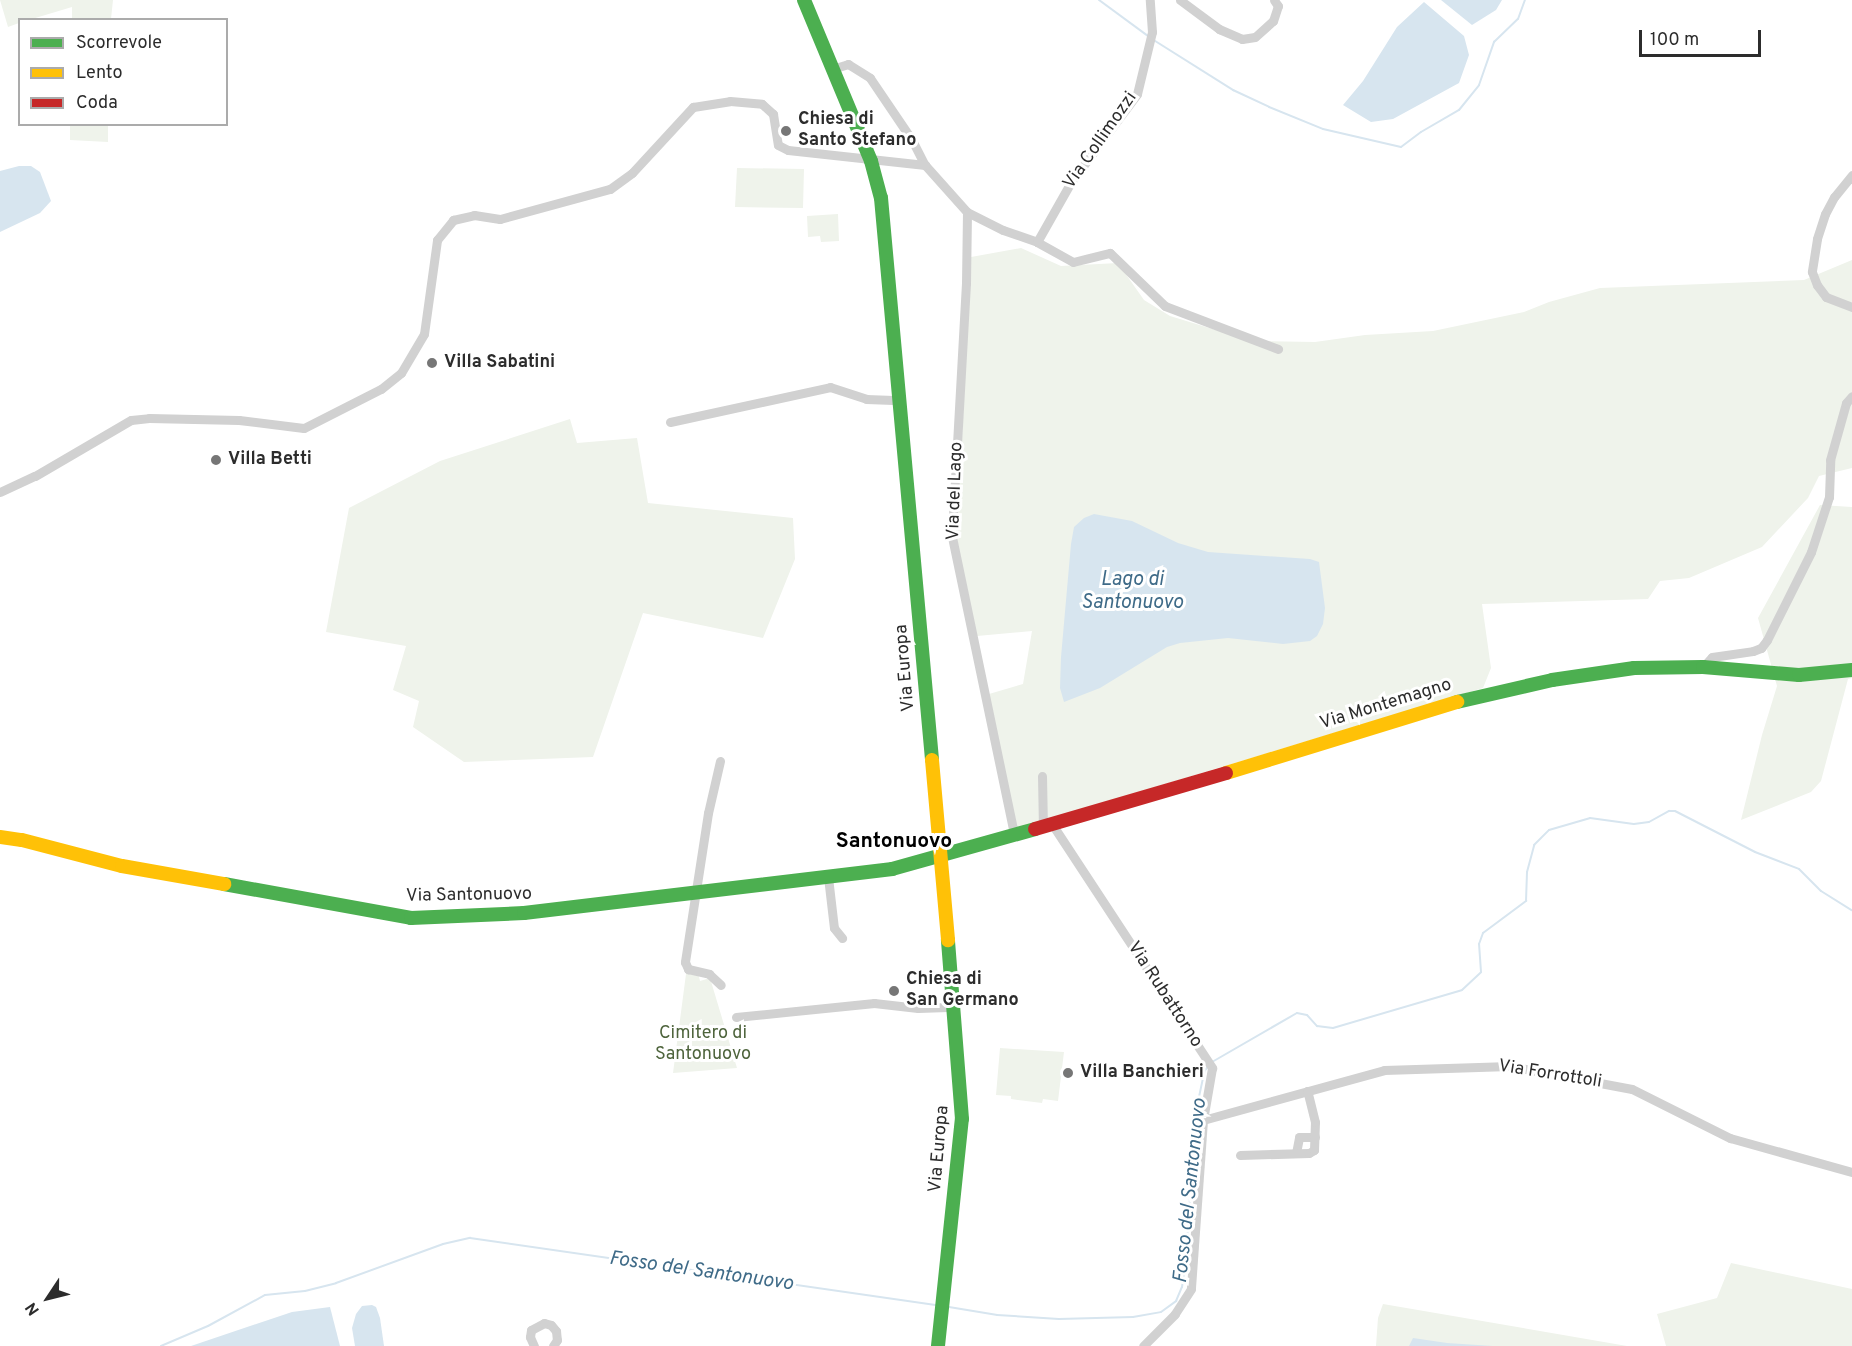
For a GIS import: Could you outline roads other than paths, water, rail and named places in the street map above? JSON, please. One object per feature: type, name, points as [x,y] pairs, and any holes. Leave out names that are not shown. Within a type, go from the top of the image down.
[{"type":"street","name":"Via Europa","points":[[804,0],[871,160],[880,198],[942,857],[962,1119],[938,1346]]},
{"type":"street","name":"Via Collimozzi","points":[[1037,242],[1071,182],[1137,94],[1151,37],[1150,0]]},
{"type":"street","points":[[1180,0],[1219,29],[1242,39],[1255,38],[1273,21],[1278,6],[1274,0]]},
{"type":"street","points":[[832,69],[848,64],[870,78],[912,140],[925,165],[967,212],[1003,230],[1037,242],[1073,262],[1110,253],[1166,306],[1278,349]]},
{"type":"street","points":[[0,492],[35,476],[131,420],[149,418],[239,420],[304,428],[381,389],[401,373],[424,334],[437,240],[453,220],[474,215],[500,219],[610,189],[632,173],[693,107],[730,101],[762,104],[773,114],[776,141],[788,150],[925,165]]},
{"type":"street","points":[[1852,175],[1834,197],[1825,214],[1817,239],[1812,273],[1826,297],[1852,307]]},
{"type":"street","name":"Via del Lago","points":[[967,212],[966,283],[952,537],[1014,835]]},
{"type":"street","points":[[670,422],[830,387],[866,399],[900,400]]},
{"type":"street","points":[[1703,667],[1712,657],[1753,651],[1761,648],[1767,640],[1811,552],[1829,497],[1830,459],[1846,403],[1852,396]]},
{"type":"street","name":"Via Montemagno","points":[[942,857],[1478,696],[1552,680],[1634,669],[1703,667],[1799,675],[1852,670]]},
{"type":"street","points":[[720,761],[695,894],[685,965],[690,970],[709,974],[721,985]]},
{"type":"street","points":[[1042,776],[1048,826]]},
{"type":"street","name":"Via Rubattorno","points":[[1048,826],[1209,1064],[1191,1289],[1175,1314],[1143,1346]]},
{"type":"street","name":"Via Santonuovo","points":[[0,837],[22,840],[122,866],[411,918],[524,913],[695,894],[892,869],[942,857]]},
{"type":"street","points":[[828,877],[834,928],[842,938]]},
{"type":"street","points":[[736,1017],[874,1003],[918,1008],[955,1007]]},
{"type":"street","name":"Via Forrottoli","points":[[1203,1120],[1384,1070],[1510,1066],[1632,1089],[1730,1138],[1852,1172]]},
{"type":"street","points":[[1240,1155],[1314,1150],[1315,1122],[1306,1090]]},
{"type":"street","points":[[1296,1153],[1299,1137],[1316,1137]]},
{"type":"street","points":[[534,1346],[530,1337],[531,1330],[544,1323],[551,1325],[556,1331],[557,1340],[553,1346]]},
{"type":"water","points":[[1441,0],[1502,0],[1496,10],[1472,25]]},
{"type":"water","points":[[1424,2],[1464,36],[1469,55],[1459,83],[1393,119],[1371,122],[1343,105],[1363,81],[1397,27]]},
{"type":"water","points":[[19,166],[31,166],[40,172],[51,201],[40,213],[0,232],[0,171]]},
{"type":"water","name":"Lago di Santonuovo","points":[[1094,514],[1132,521],[1178,543],[1208,552],[1310,559],[1319,562],[1325,608],[1323,624],[1317,636],[1310,641],[1283,644],[1228,638],[1180,643],[1167,647],[1100,688],[1064,702],[1060,688],[1061,657],[1071,544],[1074,527],[1084,518]]},
{"type":"water","points":[[362,1306],[376,1307],[380,1318],[384,1346],[355,1346],[352,1328],[356,1314]]},
{"type":"water","points":[[330,1307],[340,1346],[191,1346],[292,1312]]},
{"type":"water","points":[[1413,1338],[1447,1343],[1493,1346],[1409,1346]]},
{"type":"waterway","points":[[1099,0],[1148,36]]},
{"type":"waterway","points":[[1152,39],[1233,90],[1269,107],[1323,129],[1401,147],[1421,132],[1459,110],[1479,85],[1494,42],[1518,19],[1525,0]]},
{"type":"waterway","name":"Fosso del Santonuovo","points":[[1212,1062],[1297,1013],[1307,1015],[1317,1026],[1333,1028],[1462,990],[1481,972],[1479,944],[1483,933],[1526,901],[1527,872],[1534,845],[1549,830],[1590,818],[1634,824],[1649,822],[1669,811],[1675,811],[1755,852],[1799,869],[1821,891],[1852,910]]},
{"type":"waterway","name":"Fosso del Santonuovo","points":[[949,1307],[997,1315],[1059,1319],[1133,1317],[1161,1312],[1176,1301],[1182,1287],[1185,1269],[1196,1111],[1204,1072],[1208,1066]]},
{"type":"waterway","name":"Fosso del Santonuovo","points":[[161,1346],[208,1326],[265,1295],[305,1291],[336,1283],[443,1244],[470,1238],[937,1305]]},
{"type":"place","name":"Chiesa di Santo Stefano","points":[[786,131]]},
{"type":"place","name":"Villa Sabatini","points":[[432,363]]},
{"type":"place","name":"Villa Betti","points":[[216,460]]},
{"type":"place","name":"Chiesa di San Germano","points":[[894,991]]},
{"type":"place","name":"Villa Banchieri","points":[[1068,1073]]},
{"type":"district","name":"Santonuovo","points":[[894,842]]},
{"type":"park label","name":"Cimitero di Santonuovo","points":[[703,1045]]}]
